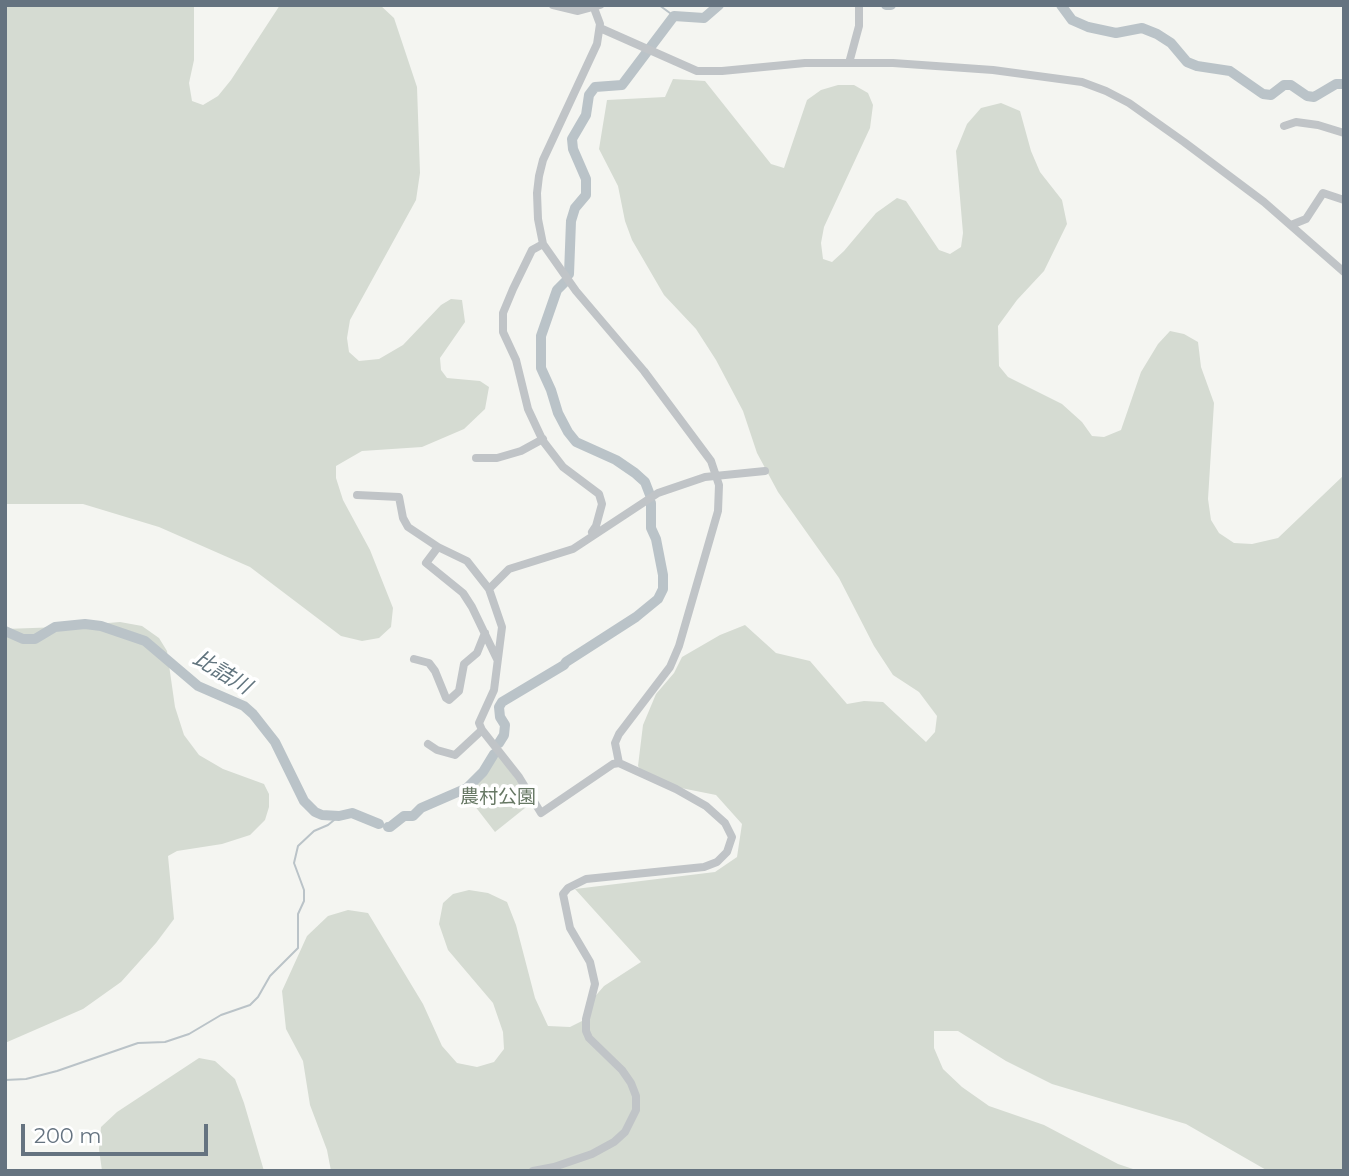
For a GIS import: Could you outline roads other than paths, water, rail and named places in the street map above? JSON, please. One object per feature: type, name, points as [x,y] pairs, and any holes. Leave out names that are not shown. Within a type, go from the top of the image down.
[{"type":"street","points":[[553,5],[578,11],[597,7],[600,29],[597,44],[543,160],[537,193],[543,244],[576,291],[644,371],[711,461],[719,485],[718,511],[679,646],[670,667],[619,734],[615,743],[619,763]]},
{"type":"street","points":[[849,62],[859,26],[859,5]]},
{"type":"street","points":[[600,29],[697,71],[849,62],[993,70],[1060,78],[1107,90],[1184,142],[1264,202],[1344,272]]},
{"type":"street","points":[[1283,125],[1296,122],[1318,125],[1344,134]]},
{"type":"street","points":[[1291,225],[1306,219],[1323,193],[1344,200]]},
{"type":"street","points":[[543,244],[532,250],[503,313],[503,332],[516,360],[527,409],[543,439],[563,467],[599,494],[602,504],[596,526],[588,538]]},
{"type":"street","points":[[476,458],[497,458],[522,451],[543,439]]},
{"type":"street","points":[[489,589],[509,569],[573,549],[658,493],[684,483],[716,476],[765,471]]},
{"type":"street","points":[[357,495],[399,496],[403,518],[408,527],[438,547],[467,561],[489,589],[502,628],[494,690],[479,723],[519,777],[541,813],[613,764],[619,763],[706,806],[725,823],[732,837],[727,852],[717,862],[704,867],[586,879],[568,888],[563,894],[570,928],[590,961],[595,984],[586,1019],[586,1031],[589,1038],[622,1070],[631,1083],[636,1096],[636,1110],[625,1132],[614,1142],[592,1154],[533,1171]]},
{"type":"street","points":[[438,547],[426,563],[463,593],[497,659]]},
{"type":"street","points":[[414,659],[429,663],[449,700],[459,691],[464,664],[477,653],[485,633]]},
{"type":"street","points":[[428,744],[437,750],[455,755],[482,730]]},
{"type":"waterway","points":[[659,5],[674,16]]},
{"type":"waterway","name":"比詰川","points":[[569,274],[571,221],[575,208],[586,195],[586,179],[573,149],[572,139],[586,115],[589,95],[595,87],[622,85],[674,16],[704,18],[719,5]]},
{"type":"waterway","name":"比詰川","points":[[886,5],[891,5]]},
{"type":"waterway","name":"比詰川","points":[[1061,5],[1072,20],[1088,27],[1116,33],[1142,28],[1157,34],[1171,43],[1187,62],[1230,71],[1263,94],[1271,95],[1284,85],[1291,85],[1307,96],[1314,97],[1336,84],[1344,84]]},
{"type":"waterway","name":"比詰川","points":[[566,281],[557,290],[541,336],[541,368],[558,413],[576,442],[616,460],[635,473],[645,482],[650,495]]},
{"type":"waterway","name":"比詰川","points":[[499,743],[504,735],[505,725],[500,717],[499,707],[502,702],[564,665],[658,599],[663,589],[663,575],[656,539],[651,528],[651,503]]},
{"type":"waterway","name":"比詰川","points":[[5,631],[23,639],[35,639],[55,627],[85,624],[101,626],[145,641],[198,686],[244,706],[253,714],[275,742],[304,801],[315,812],[339,816],[352,813],[379,824]]},
{"type":"waterway","name":"比詰川","points":[[388,827],[404,816],[413,816],[421,808],[467,788],[483,772],[494,754]]},
{"type":"waterway","points":[[5,1080],[26,1079],[57,1071],[138,1043],[165,1042],[189,1034],[221,1015],[250,1005],[270,976],[298,948],[298,914],[304,901],[304,890],[294,863],[298,846],[314,831],[339,816]]},
{"type":"park label","name":"農村公園","points":[[498,797]]}]
